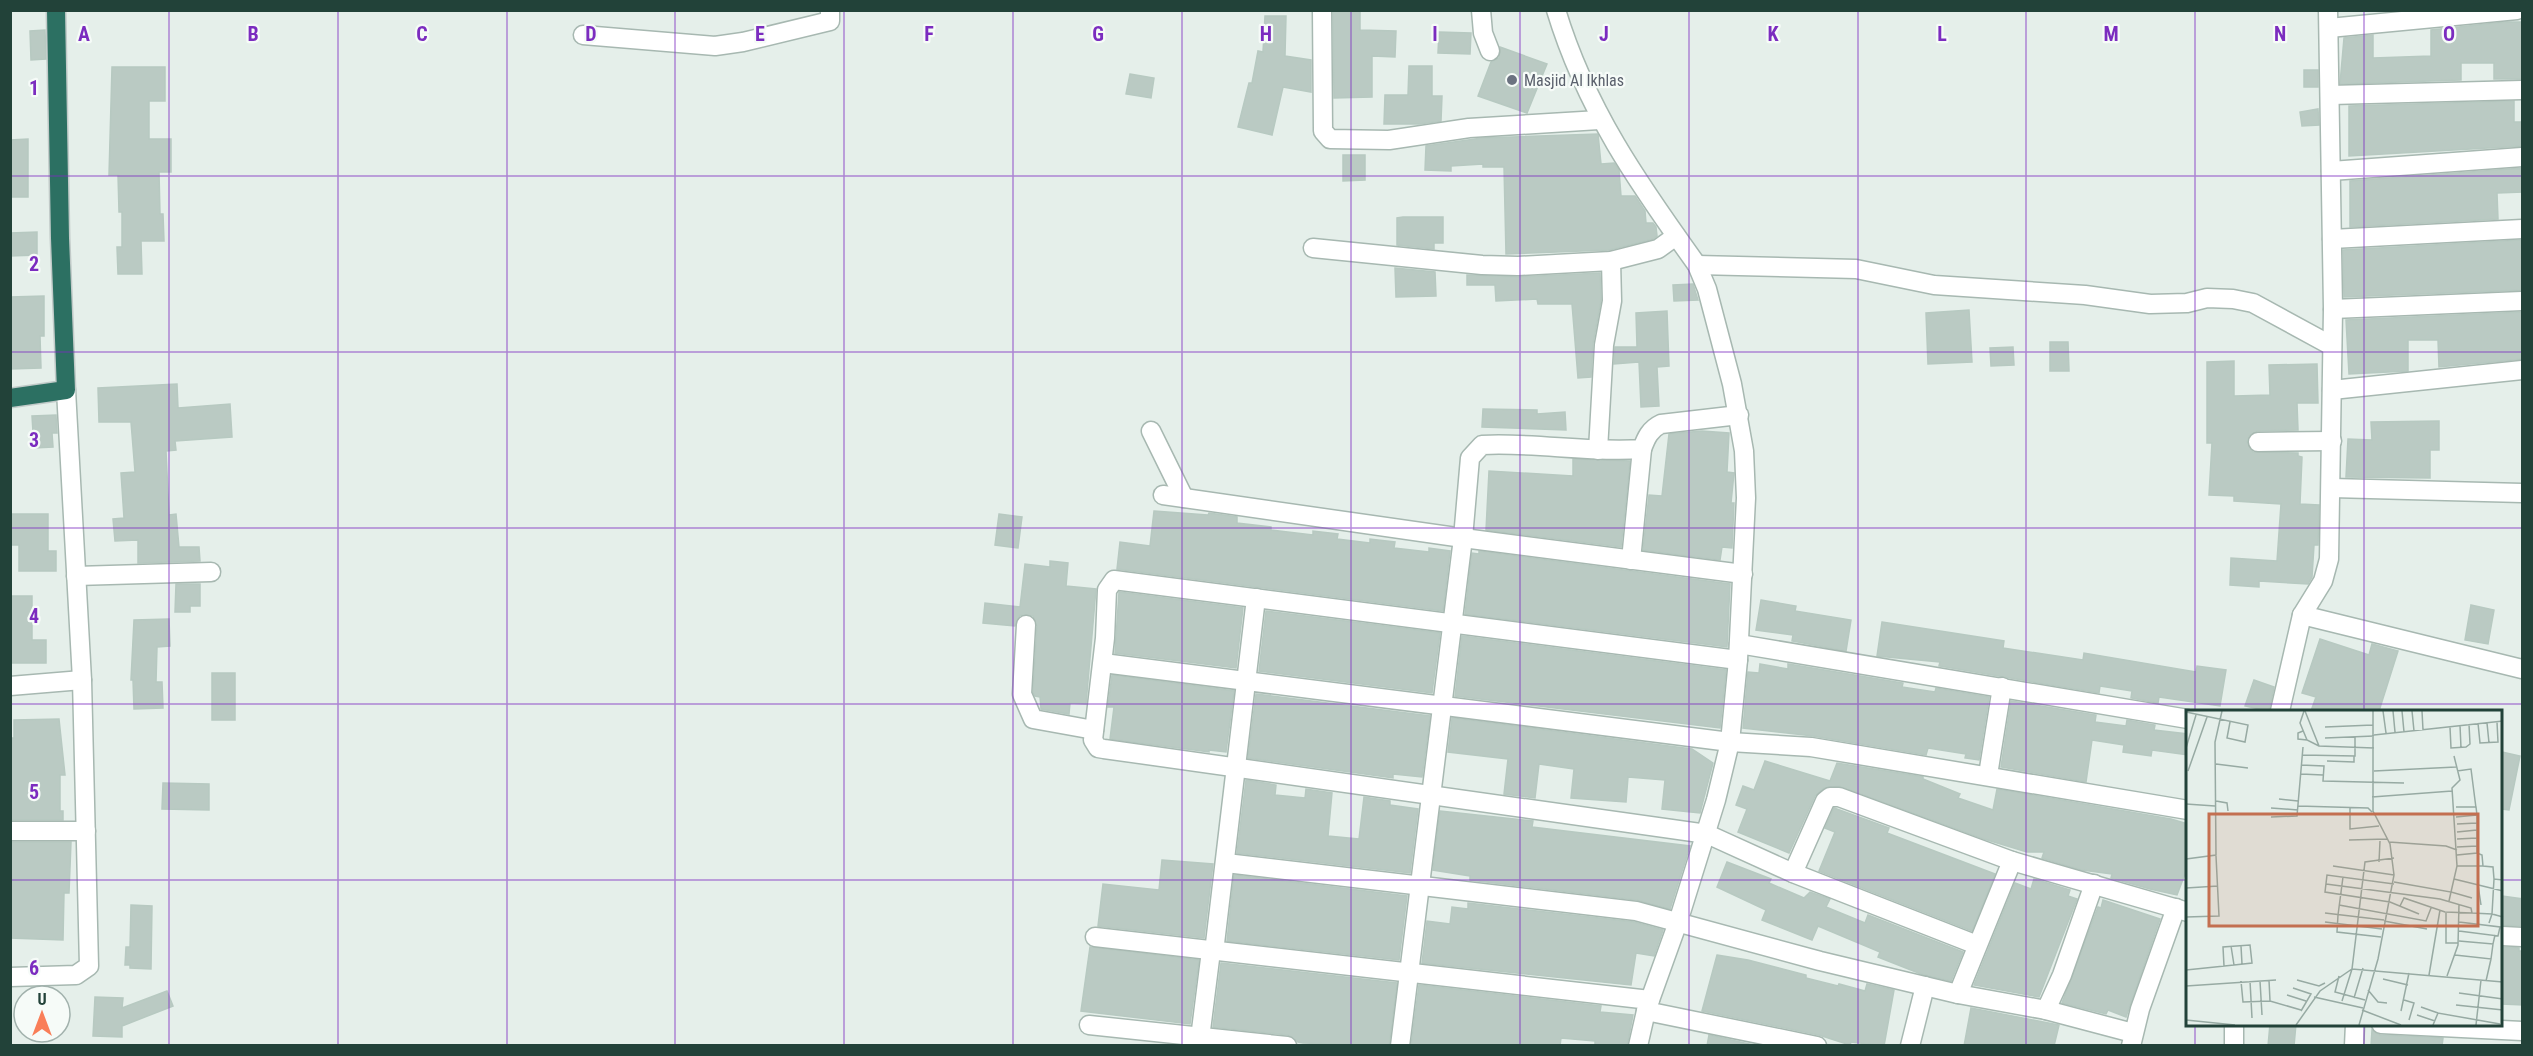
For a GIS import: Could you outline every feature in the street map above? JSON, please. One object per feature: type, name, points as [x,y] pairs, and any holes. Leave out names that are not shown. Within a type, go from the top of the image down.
[{"type":"highway","points":[[10,398],[66,390],[60,238],[56,10]]},
{"type":"street","points":[[583,35],[716,46],[743,42],[830,21],[830,10]]},
{"type":"street","points":[[1322,10],[1323,131],[1330,139],[1389,140],[1469,128],[1599,120]]},
{"type":"street","points":[[1481,10],[1483,33],[1490,51]]},
{"type":"street","points":[[1556,10],[1580,79],[1599,120],[1697,266],[1709,298],[1739,415],[1744,451],[1746,498],[1743,574],[1730,742],[1707,834],[1648,1006],[1638,1046]]},
{"type":"street","points":[[2280,710],[2302,615],[2326,573],[2332,488],[2333,309],[2328,20],[2517,10]]},
{"type":"street","points":[[2331,95],[2523,90]]},
{"type":"street","points":[[2331,171],[2523,157]]},
{"type":"street","points":[[2332,239],[2523,229]]},
{"type":"street","points":[[1313,248],[1482,265],[1518,266],[1611,261],[1658,249],[1676,236]]},
{"type":"street","points":[[1598,450],[1603,352],[1612,302],[1611,261]]},
{"type":"street","points":[[1697,266],[1856,269],[1934,285],[2085,296],[2150,304],[2187,303],[2207,298],[2233,299],[2253,303],[2332,346]]},
{"type":"street","points":[[2333,309],[2523,301]]},
{"type":"street","points":[[2332,390],[2523,370]]},
{"type":"street","points":[[10,977],[76,975],[89,966],[82,680],[66,390]]},
{"type":"street","points":[[1631,560],[1642,449],[1646,437],[1661,424],[1739,415]]},
{"type":"street","points":[[1151,431],[1184,498]]},
{"type":"street","points":[[2258,442],[2332,441]]},
{"type":"street","points":[[1400,1046],[1453,624],[1470,458],[1482,445],[1534,444],[1598,450],[1642,449]]},
{"type":"street","points":[[2332,488],[2523,493]]},
{"type":"street","points":[[1163,495],[1463,538],[1743,574]]},
{"type":"street","points":[[76,576],[211,572]]},
{"type":"street","points":[[1977,945],[1793,873],[1707,834],[1098,748],[1093,740],[1102,663],[1107,590],[1114,580],[1453,624],[1738,652],[2002,687],[2186,719]]},
{"type":"street","points":[[1199,1041],[1226,863],[1256,598]]},
{"type":"street","points":[[2302,615],[2523,669]]},
{"type":"street","points":[[1026,625],[1022,694],[1033,719],[1094,730]]},
{"type":"street","points":[[1102,663],[1246,683],[1730,742],[1811,747],[2186,810]]},
{"type":"street","points":[[10,686],[82,680]]},
{"type":"street","points":[[1988,775],[2002,687]]},
{"type":"street","points":[[1226,863],[1419,888],[1611,908],[1678,922],[1747,943],[1958,994],[2046,1010],[2132,1039],[2182,910],[2012,861],[1854,801],[1830,796],[1821,809],[1793,873]]},
{"type":"street","points":[[10,831],[86,831]]},
{"type":"street","points":[[1958,994],[2012,861]]},
{"type":"street","points":[[2046,1010],[2062,975],[2094,884]]},
{"type":"street","points":[[2503,936],[2523,937]]},
{"type":"street","points":[[1095,937],[1212,952],[1410,971],[1648,1006],[1817,1046]]},
{"type":"street","points":[[1910,1046],[1925,986]]},
{"type":"street","points":[[1089,1025],[1199,1041],[1287,1046]]},
{"type":"street","points":[[2234,1026],[2234,1046]]},
{"type":"street","points":[[2354,1046],[2355,1026]]},
{"type":"street","points":[[2422,1026],[2523,1031]]},
{"type":"building","points":[[1333,10],[1360,10],[1360,30],[1396,31],[1395,57],[1372,56],[1372,97],[1334,98]]},
{"type":"building","points":[[1265,16],[1286,16],[1285,56],[1311,60],[1311,92],[1283,87],[1272,135],[1238,127],[1249,83],[1252,83],[1258,51],[1263,52]]},
{"type":"building","points":[[2523,22],[2523,79],[2494,79],[2494,63],[2461,63],[2461,80],[2340,84],[2344,38],[2373,35],[2373,58],[2431,56],[2431,30]]},
{"type":"building","points":[[45,30],[46,59],[31,60],[30,31]]},
{"type":"building","points":[[1439,32],[1471,33],[1470,54],[1438,53]]},
{"type":"building","name":"Masjid Al Ikhlas","points":[[1500,47],[1547,64],[1527,113],[1478,96],[1491,62],[1499,58]]},
{"type":"building","points":[[1409,66],[1432,66],[1432,96],[1442,96],[1441,121],[1419,124],[1384,124],[1385,95],[1408,95]]},
{"type":"building","points":[[112,67],[165,67],[165,101],[149,101],[149,139],[171,139],[171,172],[159,172],[160,214],[163,214],[164,241],[141,241],[142,274],[118,274],[117,247],[122,247],[122,212],[119,212],[118,175],[109,175]]},
{"type":"building","points":[[2304,70],[2318,70],[2318,87],[2304,87]]},
{"type":"building","points":[[1130,74],[1154,78],[1151,98],[1126,94]]},
{"type":"building","points":[[2514,101],[2514,122],[2523,122],[2523,146],[2349,156],[2349,106]]},
{"type":"building","points":[[2318,109],[2319,125],[2302,126],[2300,112]]},
{"type":"building","points":[[1598,134],[1601,164],[1614,163],[1619,170],[1621,196],[1635,196],[1645,211],[1646,223],[1653,223],[1656,227],[1657,236],[1653,239],[1609,250],[1506,254],[1504,167],[1483,167],[1483,164],[1451,166],[1451,171],[1425,170],[1426,146],[1482,138]]},
{"type":"building","points":[[28,139],[28,197],[10,197],[10,140]]},
{"type":"building","points":[[1343,155],[1365,155],[1365,180],[1343,181]]},
{"type":"building","points":[[2523,168],[2523,192],[2497,193],[2498,219],[2350,227],[2350,181]]},
{"type":"building","points":[[1443,217],[1443,243],[1434,243],[1434,249],[1397,245],[1397,218]]},
{"type":"building","points":[[37,232],[37,255],[10,256],[10,233]]},
{"type":"building","points":[[2521,240],[2523,290],[2344,297],[2343,250]]},
{"type":"building","points":[[1395,268],[1435,272],[1436,296],[1396,297]]},
{"type":"building","points":[[1600,273],[1601,300],[1593,343],[1591,377],[1578,378],[1572,304],[1538,304],[1537,299],[1496,301],[1495,285],[1467,285],[1467,275],[1518,277]]},
{"type":"building","points":[[1693,284],[1698,300],[1674,301],[1673,285]]},
{"type":"building","points":[[44,296],[44,336],[40,336],[41,368],[10,369],[10,297]]},
{"type":"building","points":[[1969,310],[1972,362],[1928,364],[1926,313]]},
{"type":"building","points":[[1667,311],[1669,366],[1657,367],[1659,406],[1641,407],[1639,362],[1614,364],[1615,347],[1637,347],[1636,313]]},
{"type":"building","points":[[2523,312],[2523,359],[2439,367],[2438,340],[2408,340],[2408,371],[2349,374],[2346,320]]},
{"type":"building","points":[[2050,342],[2068,342],[2069,371],[2050,371]]},
{"type":"building","points":[[2013,347],[2014,365],[1991,366],[1990,348]]},
{"type":"building","points":[[2234,361],[2234,396],[2270,395],[2269,365],[2317,364],[2318,403],[2297,403],[2298,430],[2257,431],[2249,436],[2247,442],[2253,452],[2298,453],[2298,456],[2302,457],[2300,504],[2319,505],[2318,545],[2314,545],[2312,577],[2308,584],[2259,581],[2259,587],[2230,585],[2231,558],[2277,561],[2281,504],[2234,501],[2234,496],[2209,495],[2212,443],[2207,443],[2207,362]]},
{"type":"building","points":[[177,384],[178,408],[230,404],[232,437],[175,441],[176,450],[166,451],[169,515],[176,514],[179,547],[199,547],[200,561],[138,563],[138,540],[115,541],[113,519],[124,518],[121,473],[135,472],[131,422],[99,422],[98,388]]},
{"type":"building","points":[[1483,409],[1537,410],[1537,414],[1565,412],[1566,430],[1482,427]]},
{"type":"building","points":[[56,415],[57,433],[52,433],[53,447],[34,448],[32,416]]},
{"type":"building","points":[[2439,421],[2439,450],[2430,450],[2430,478],[2346,477],[2348,439],[2372,440],[2371,422]]},
{"type":"building","points":[[1702,431],[1729,433],[1727,472],[1734,473],[1731,503],[1734,503],[1732,548],[1722,547],[1720,560],[1643,550],[1649,495],[1662,496],[1669,434]]},
{"type":"building","points":[[1573,459],[1630,461],[1621,547],[1486,530],[1489,471],[1573,476]]},
{"type":"building","points":[[1154,511],[1208,515],[1209,513],[1237,517],[1237,523],[1271,527],[1271,530],[1313,535],[1313,531],[1338,534],[1337,539],[1370,543],[1370,539],[1395,542],[1394,548],[1429,552],[1429,548],[1450,551],[1443,611],[1117,569],[1120,542],[1150,546]]},
{"type":"building","points":[[10,514],[48,514],[48,551],[56,551],[56,571],[19,571],[19,545],[10,545]]},
{"type":"building","points":[[999,514],[1022,517],[1018,548],[995,545]]},
{"type":"building","points":[[1479,551],[1730,584],[1727,647],[1465,614],[1472,553],[1479,554]]},
{"type":"building","points":[[1050,561],[1068,563],[1066,586],[1096,589],[1086,704],[1070,703],[1069,714],[1041,709],[1040,697],[1035,696],[1033,692],[1037,626],[1033,616],[1020,615],[1015,626],[983,623],[985,603],[1020,607],[1025,564],[1050,567]]},
{"type":"building","points":[[176,584],[200,584],[200,606],[190,606],[190,612],[175,612]]},
{"type":"building","points":[[1119,592],[1243,608],[1236,668],[1115,653]]},
{"type":"building","points":[[10,596],[32,596],[32,640],[46,640],[46,663],[10,663]]},
{"type":"building","points":[[1761,600],[1796,606],[1795,611],[1851,620],[1846,651],[1792,641],[1793,635],[1756,630]]},
{"type":"building","points":[[2471,605],[2494,610],[2488,644],[2465,640]]},
{"type":"building","points":[[1266,611],[1440,633],[1432,693],[1259,671]]},
{"type":"building","points":[[169,619],[170,646],[157,647],[156,682],[162,682],[163,708],[134,709],[133,680],[131,680],[134,620]]},
{"type":"building","points":[[1882,622],[2004,641],[2003,648],[2083,660],[2084,653],[2196,672],[2197,666],[2226,670],[2220,706],[2159,697],[2158,703],[2131,698],[2132,691],[2100,686],[2099,693],[1939,666],[1940,662],[1877,656]]},
{"type":"building","points":[[1462,636],[1726,670],[1720,728],[1455,696]]},
{"type":"building","points":[[2320,639],[2369,655],[2372,644],[2398,651],[2379,710],[2311,710],[2316,697],[2302,693]]},
{"type":"building","points":[[1760,664],[1788,669],[1788,664],[1903,683],[1902,687],[1935,692],[1936,688],[1989,697],[1979,760],[1965,758],[1966,754],[1928,748],[1926,755],[1813,736],[1743,728],[1748,672],[1759,673]]},
{"type":"building","points":[[212,673],[235,673],[235,720],[212,720]]},
{"type":"building","points":[[1112,675],[1234,691],[1226,752],[1209,750],[1209,752],[1110,739],[1114,707],[1108,707]]},
{"type":"building","points":[[2254,680],[2274,687],[2269,710],[2245,706]]},
{"type":"building","points":[[1256,694],[1430,716],[1422,777],[1393,774],[1393,778],[1248,758]]},
{"type":"building","points":[[2011,701],[2096,715],[2095,722],[2126,726],[2127,720],[2155,725],[2154,730],[2186,734],[2186,755],[2152,750],[2151,756],[2123,752],[2124,745],[2092,740],[2086,782],[2001,767]]},
{"type":"building","points":[[1452,718],[1692,749],[1713,763],[1700,813],[1662,809],[1665,780],[1628,777],[1626,802],[1571,798],[1574,769],[1539,764],[1535,798],[1504,794],[1508,759],[1448,752]]},
{"type":"building","points":[[59,719],[65,775],[60,775],[60,811],[63,811],[63,820],[10,820],[10,738],[14,738],[14,720]]},
{"type":"building","points":[[2503,752],[2520,756],[2509,810],[2503,809]]},
{"type":"building","points":[[1765,761],[1830,781],[1837,763],[1923,777],[1923,779],[1960,794],[1958,798],[1993,810],[1997,789],[2171,819],[2186,823],[2186,871],[2177,895],[2150,889],[2111,878],[2112,874],[2082,870],[2042,858],[2044,852],[2027,852],[1984,839],[1839,786],[1824,788],[1815,796],[1789,853],[1738,832],[1747,809],[1736,805],[1743,786],[1754,790]]},
{"type":"building","points":[[1246,780],[1276,785],[1275,795],[1305,798],[1306,789],[1332,793],[1328,836],[1359,839],[1364,797],[1390,801],[1390,805],[1418,809],[1410,873],[1237,853]]},
{"type":"building","points":[[163,783],[209,784],[209,810],[162,809]]},
{"type":"building","points":[[1834,808],[1889,828],[1887,833],[1995,874],[1972,931],[1819,871],[1835,832],[1825,828]]},
{"type":"building","points":[[1440,811],[1533,821],[1532,827],[1690,846],[1670,909],[1637,900],[1470,880],[1470,876],[1433,870]]},
{"type":"building","points":[[11,842],[71,842],[69,893],[64,893],[63,940],[10,938]]},
{"type":"building","points":[[1162,860],[1213,864],[1204,938],[1098,926],[1103,884],[1159,890]]},
{"type":"building","points":[[1727,862],[1771,879],[1769,883],[1804,898],[1810,892],[1830,899],[1826,907],[1865,923],[1868,915],[1963,952],[1951,981],[1921,974],[1878,957],[1880,952],[1818,926],[1812,940],[1762,920],[1766,910],[1717,887]]},
{"type":"building","points":[[1234,875],[1407,896],[1399,960],[1227,941]]},
{"type":"building","points":[[2034,879],[2070,890],[2068,896],[2077,899],[2039,997],[1974,985],[2015,883],[2031,889]]},
{"type":"building","points":[[2503,896],[2523,899],[2521,926],[2503,925]]},
{"type":"building","points":[[2103,900],[2160,919],[2126,1017],[2108,1010],[2106,1014],[2062,1003],[2098,907],[2101,908]]},
{"type":"building","points":[[1468,903],[1634,922],[1663,930],[1654,956],[1636,953],[1631,985],[1422,963],[1427,921],[1450,924],[1452,907],[1468,909]]},
{"type":"building","points":[[131,905],[152,906],[151,969],[130,968],[130,965],[125,965],[126,947],[130,947]]},
{"type":"building","points":[[1090,947],[1199,960],[1190,1024],[1081,1011]]},
{"type":"building","points":[[2503,947],[2519,948],[2519,951],[2523,951],[2523,1005],[2503,1004]]},
{"type":"building","points":[[1717,955],[1748,960],[1838,986],[1839,984],[1865,991],[1867,984],[1894,990],[1884,1046],[1851,1042],[1850,1045],[1819,1035],[1702,1011]]},
{"type":"building","points":[[1221,963],[1397,983],[1389,1046],[1303,1043],[1288,1035],[1213,1027]]},
{"type":"building","points":[[1419,985],[1601,1006],[1600,1012],[1633,1015],[1627,1046],[1595,1046],[1595,1041],[1561,1038],[1560,1046],[1411,1046]]},
{"type":"building","points":[[167,991],[173,1006],[122,1026],[122,1037],[93,1036],[95,997],[123,998],[122,1008]]},
{"type":"building","points":[[1971,1008],[2059,1025],[2054,1046],[1964,1046]]},
{"type":"building","points":[[2270,1026],[2296,1026],[2294,1046],[2268,1046]]},
{"type":"building","points":[[2372,1030],[2380,1035],[2443,1038],[2442,1046],[2371,1046]]},
{"type":"building","points":[[1709,1035],[1758,1046],[1707,1046]]},
{"type":"place","name":"Masjid Al Ikhlas","points":[[1512,80]]}]
